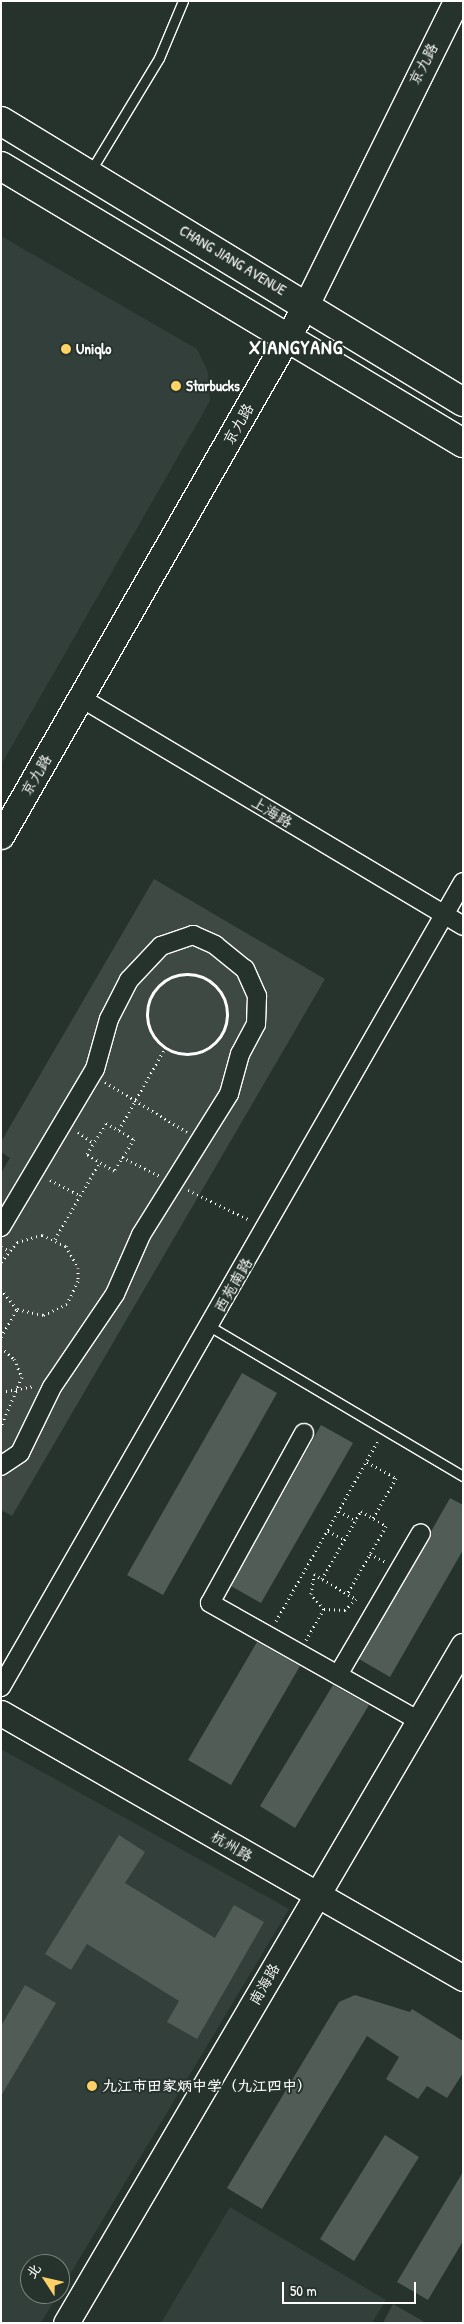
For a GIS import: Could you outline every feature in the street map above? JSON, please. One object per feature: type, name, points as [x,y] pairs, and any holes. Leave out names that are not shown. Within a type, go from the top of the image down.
[{"type":"main road","name":"京九路","points":[[1,836],[306,305],[456,1]]},
{"type":"main road","name":"CHANG JIANG AVENUE","points":[[1,121],[463,402]]},
{"type":"main road","points":[[1,166],[463,443]]},
{"type":"main road","name":"南海路","points":[[66,2323],[463,1646]]},
{"type":"main road","name":"杭州路","points":[[1,1713],[463,1978]]},
{"type":"street","name":"上海路","points":[[81,698],[463,926]]},
{"type":"street","name":"西苑南路","points":[[1,1686],[266,1228],[463,882]]},
{"type":"street","points":[[1,1227],[92,1074],[109,1019],[129,980],[161,946],[192,935],[215,945],[245,969],[257,996],[256,1024],[240,1054],[229,1094],[172,1182],[141,1235],[115,1294],[52,1387],[20,1453],[1,1466]]},
{"type":"street","points":[[304,1433],[210,1602],[418,1721]]},
{"type":"street","points":[[338,1675],[421,1534]]},
{"type":"lane","points":[[89,174],[159,58],[183,1]]},
{"type":"lane","points":[[209,1326],[463,1476]]},
{"type":"path","points":[[177,975],[202,977],[214,984],[226,1006],[222,1032],[204,1050],[191,1054],[165,1048],[149,1027],[149,1001],[156,989],[177,975]]},
{"type":"path","points":[[119,1130],[165,1048]]},
{"type":"path","points":[[92,1074],[199,1139]]},
{"type":"path","points":[[106,1122],[134,1139],[122,1157],[114,1171],[87,1154],[106,1122]]},
{"type":"path","points":[[122,1157],[266,1228]]},
{"type":"path","points":[[55,1238],[100,1162]]},
{"type":"path","points":[[35,1172],[80,1196]]},
{"type":"path","points":[[1,1262],[8,1250],[29,1236],[55,1238],[66,1246],[78,1268],[75,1293],[62,1307],[43,1315],[18,1309],[1,1289]]},
{"type":"path","points":[[1,1246],[8,1250]]},
{"type":"path","points":[[1,1337],[18,1309]]},
{"type":"path","points":[[1,1346],[14,1359],[22,1377],[1,1426]]},
{"type":"path","points":[[1,1392],[18,1390]]},
{"type":"path","points":[[268,1635],[384,1430]]},
{"type":"path","points":[[367,1462],[396,1478],[372,1518]]},
{"type":"path","points":[[339,1511],[356,1521]]},
{"type":"path","points":[[322,1579],[362,1512],[386,1526],[347,1594]]},
{"type":"path","points":[[327,1531],[345,1540]]},
{"type":"path","points":[[314,1574],[322,1579],[356,1599],[351,1606],[338,1612],[324,1609],[314,1600],[310,1587],[314,1574]]},
{"type":"path","points":[[299,1653],[324,1609]]},
{"type":"shaded area","points":[[1,236],[197,349],[208,372],[210,401],[1,765]]},
{"type":"shaded area","points":[[154,879],[325,979],[12,1516],[1,1510],[1,1173],[10,1158],[1,1152],[1,1142]]},
{"type":"shaded area","name":"九江市田家炳中学（九江四中）","points":[[1,1749],[289,1909],[70,2274],[70,2254],[20,2254],[20,2304],[52,2304],[41,2323],[1,2323]]},
{"type":"shaded area","points":[[230,2207],[386,2300],[372,2323],[161,2323]]},
{"type":"shaded area","points":[[393,2304],[426,2323],[383,2323]]},
{"type":"building","points":[[242,1373],[277,1393],[163,1595],[127,1575]]},
{"type":"building","points":[[321,1425],[353,1443],[261,1603],[231,1586]]},
{"type":"building","points":[[450,1498],[463,1505],[463,1550],[390,1677],[359,1659]]},
{"type":"building","points":[[257,1642],[300,1666],[231,1785],[188,1760]]},
{"type":"building","points":[[333,1685],[369,1705],[295,1828],[260,1806]]},
{"type":"building","points":[[119,1835],[145,1852],[125,1883],[215,1938],[234,1905],[264,1922],[197,2039],[167,2022],[179,2001],[87,1944],[71,1970],[45,1954]]},
{"type":"building","points":[[25,1985],[56,2003],[1,2096],[1,2026]]},
{"type":"building","points":[[355,1995],[410,2012],[412,2009],[463,2041],[463,2073],[447,2098],[427,2086],[418,2099],[386,2079],[399,2057],[367,2036],[262,2209],[227,2188],[339,2002]]},
{"type":"building","points":[[385,2135],[419,2157],[354,2261],[320,2239]]},
{"type":"building","points":[[463,2172],[463,2241],[428,2300],[397,2282]]},
{"type":"place","name":"Uniqlo","points":[[66,349]]},
{"type":"place","name":"Starbucks","points":[[176,386]]},
{"type":"place","name":"九江市田家炳中学（九江四中）","points":[[92,2086]]},
{"type":"district","name":"XIANGYANG","points":[[296,346]]}]
